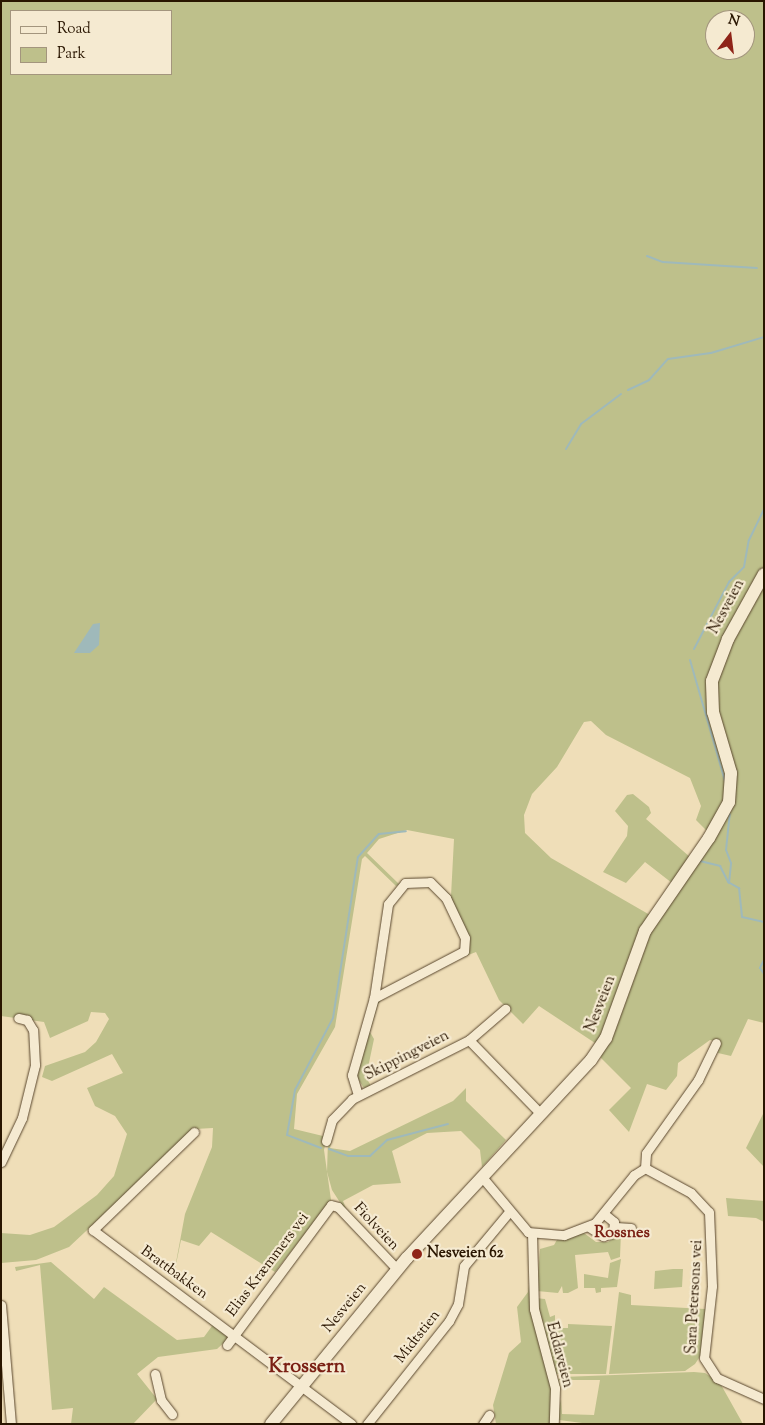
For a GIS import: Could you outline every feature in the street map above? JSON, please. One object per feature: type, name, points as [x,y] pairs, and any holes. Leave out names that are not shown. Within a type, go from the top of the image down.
[{"type":"main road","name":"Nesveien","points":[[271,1424],[397,1269],[542,1114],[606,1038],[644,931],[726,809],[731,773],[713,712],[712,681],[728,639],[764,574]]},
{"type":"street","name":"Skippingveien","points":[[358,1095],[352,1075],[374,998],[391,897],[411,881],[430,882],[446,898],[465,938],[464,951],[374,998]]},
{"type":"street","name":"Skippingveien","points":[[326,1141],[336,1114],[358,1095],[469,1040],[504,1010]]},
{"type":"street","points":[[1,1162],[22,1118],[35,1065],[33,1030],[27,1020],[18,1018]]},
{"type":"street","name":"Skippingveien","points":[[469,1040],[542,1114]]},
{"type":"street","points":[[480,1179],[509,1212],[532,1233],[564,1235],[588,1226],[604,1214],[634,1175],[645,1168],[646,1153],[708,1064],[716,1043]]},
{"type":"street","name":"Brattbakken","points":[[194,1132],[92,1230],[351,1424]]},
{"type":"street","name":"Sara Petersons vei","points":[[645,1168],[691,1194],[709,1212],[712,1271],[704,1358],[717,1378],[764,1399]]},
{"type":"street","name":"Elias Kræmmers vei","points":[[227,1344],[334,1204]]},
{"type":"street","name":"Fiolveien","points":[[334,1204],[397,1269]]},
{"type":"street","name":"Midtstien","points":[[367,1424],[449,1321],[458,1304],[464,1266],[509,1212]]},
{"type":"street","points":[[604,1214],[616,1227],[631,1228]]},
{"type":"street","points":[[588,1226],[606,1236],[616,1227]]},
{"type":"street","name":"Eddaveien","points":[[532,1233],[534,1309],[555,1388],[554,1424]]},
{"type":"street","points":[[1,1305],[6,1410],[11,1424]]},
{"type":"street","points":[[155,1374],[161,1400],[172,1414]]},
{"type":"street","points":[[483,1424],[489,1415]]},
{"type":"green space","points":[[1,1],[764,1],[764,1023],[748,1019],[731,1056],[718,1053],[719,1042],[710,1040],[678,1063],[677,1076],[666,1090],[647,1084],[629,1132],[609,1110],[631,1088],[601,1058],[598,1045],[539,1006],[523,1024],[499,1000],[476,952],[458,959],[466,953],[442,887],[451,896],[454,839],[407,830],[379,839],[367,853],[399,884],[396,886],[365,856],[362,859],[335,1027],[297,1094],[294,1129],[323,1136],[332,1114],[324,1150],[331,1200],[275,1272],[211,1232],[199,1246],[181,1240],[172,1284],[185,1214],[212,1147],[213,1128],[195,1129],[69,1247],[36,1260],[1,1263],[1,1233],[30,1235],[54,1227],[97,1195],[114,1176],[127,1134],[115,1116],[95,1106],[87,1088],[123,1073],[112,1054],[52,1081],[42,1077],[45,1066],[85,1052],[96,1042],[109,1019],[105,1013],[91,1012],[88,1021],[50,1038],[44,1022],[1,1016]],"holes":[[[591,721],[606,735],[690,778],[701,806],[696,820],[708,832],[690,857],[646,819],[651,813],[649,807],[633,794],[627,795],[615,811],[628,826],[627,836],[603,872],[626,883],[645,862],[672,883],[650,915],[551,858],[525,833],[524,815],[532,794],[557,767],[584,722]]]},
{"type":"green space","points":[[385,996],[378,1004],[370,1032],[374,1039],[366,1077],[371,1086],[364,1088],[356,1076],[377,1002]]},
{"type":"green space","points":[[466,1088],[466,1101],[506,1140],[482,1167],[480,1150],[461,1131],[427,1133],[392,1151],[401,1183],[373,1185],[343,1201],[350,1218],[332,1190],[327,1172],[328,1140],[337,1118],[330,1148],[350,1151],[453,1101]]},
{"type":"green space","points":[[764,1112],[764,1167],[746,1148]]},
{"type":"green space","points":[[726,1198],[764,1201],[764,1222],[756,1218],[728,1216]]},
{"type":"green space","points":[[621,1232],[620,1257],[611,1260],[608,1252],[575,1255],[578,1288],[568,1293],[563,1293],[562,1286],[558,1293],[537,1291],[540,1249],[554,1245],[558,1238],[584,1233],[596,1242],[608,1242]]},
{"type":"green space","points":[[621,1259],[617,1287],[601,1288],[601,1292],[596,1293],[595,1288],[584,1288],[584,1274],[608,1278],[610,1263]]},
{"type":"green space","points":[[51,1262],[94,1299],[104,1287],[177,1340],[204,1337],[212,1326],[186,1303],[229,1338],[217,1349],[158,1357],[137,1374],[157,1399],[133,1424],[71,1424],[73,1408],[52,1410],[40,1265],[16,1271],[15,1267]]},
{"type":"green space","points":[[532,1266],[531,1309],[551,1377],[552,1424],[496,1424],[493,1405],[509,1353],[521,1342],[517,1307],[528,1292]]},
{"type":"green space","points":[[683,1269],[682,1287],[654,1289],[655,1271]]},
{"type":"green space","points":[[619,1292],[631,1295],[631,1305],[705,1309],[708,1312],[701,1355],[695,1364],[685,1371],[609,1374]]},
{"type":"green space","points":[[535,1298],[545,1299],[550,1317],[555,1315],[555,1328],[568,1328],[568,1324],[612,1326],[606,1374],[553,1374]]},
{"type":"green space","points":[[705,1373],[720,1383],[743,1424],[590,1424],[559,1420],[556,1424],[561,1399],[562,1414],[594,1415],[600,1380],[559,1380],[561,1391],[557,1381],[562,1377]]},
{"type":"water","points":[[100,623],[99,645],[90,653],[74,653],[93,624]]},
{"type":"waterway","points":[[647,256],[663,262],[757,268]]},
{"type":"waterway","points":[[628,390],[649,380],[668,359],[711,353],[764,337]]},
{"type":"waterway","points":[[566,449],[581,424],[621,394]]},
{"type":"waterway","points":[[694,649],[729,582],[744,567],[749,540],[764,509]]},
{"type":"waterway","points":[[690,660],[725,781]]},
{"type":"waterway","points":[[729,883],[731,863],[726,850],[730,814]]},
{"type":"waterway","points":[[321,1148],[287,1135],[295,1090],[333,1018],[358,857],[379,834],[406,831]]},
{"type":"waterway","points":[[700,861],[720,866],[728,882],[739,888],[742,917],[764,922]]},
{"type":"waterway","points":[[764,960],[760,968],[764,974]]},
{"type":"waterway","points":[[329,1149],[348,1156],[370,1156],[387,1140],[448,1124]]},
{"type":"place","name":"Nesveien 62","points":[[417,1254]]},
{"type":"district","name":"Rossnes","points":[[622,1234]]},
{"type":"district","name":"Krossern","points":[[307,1367]]}]
